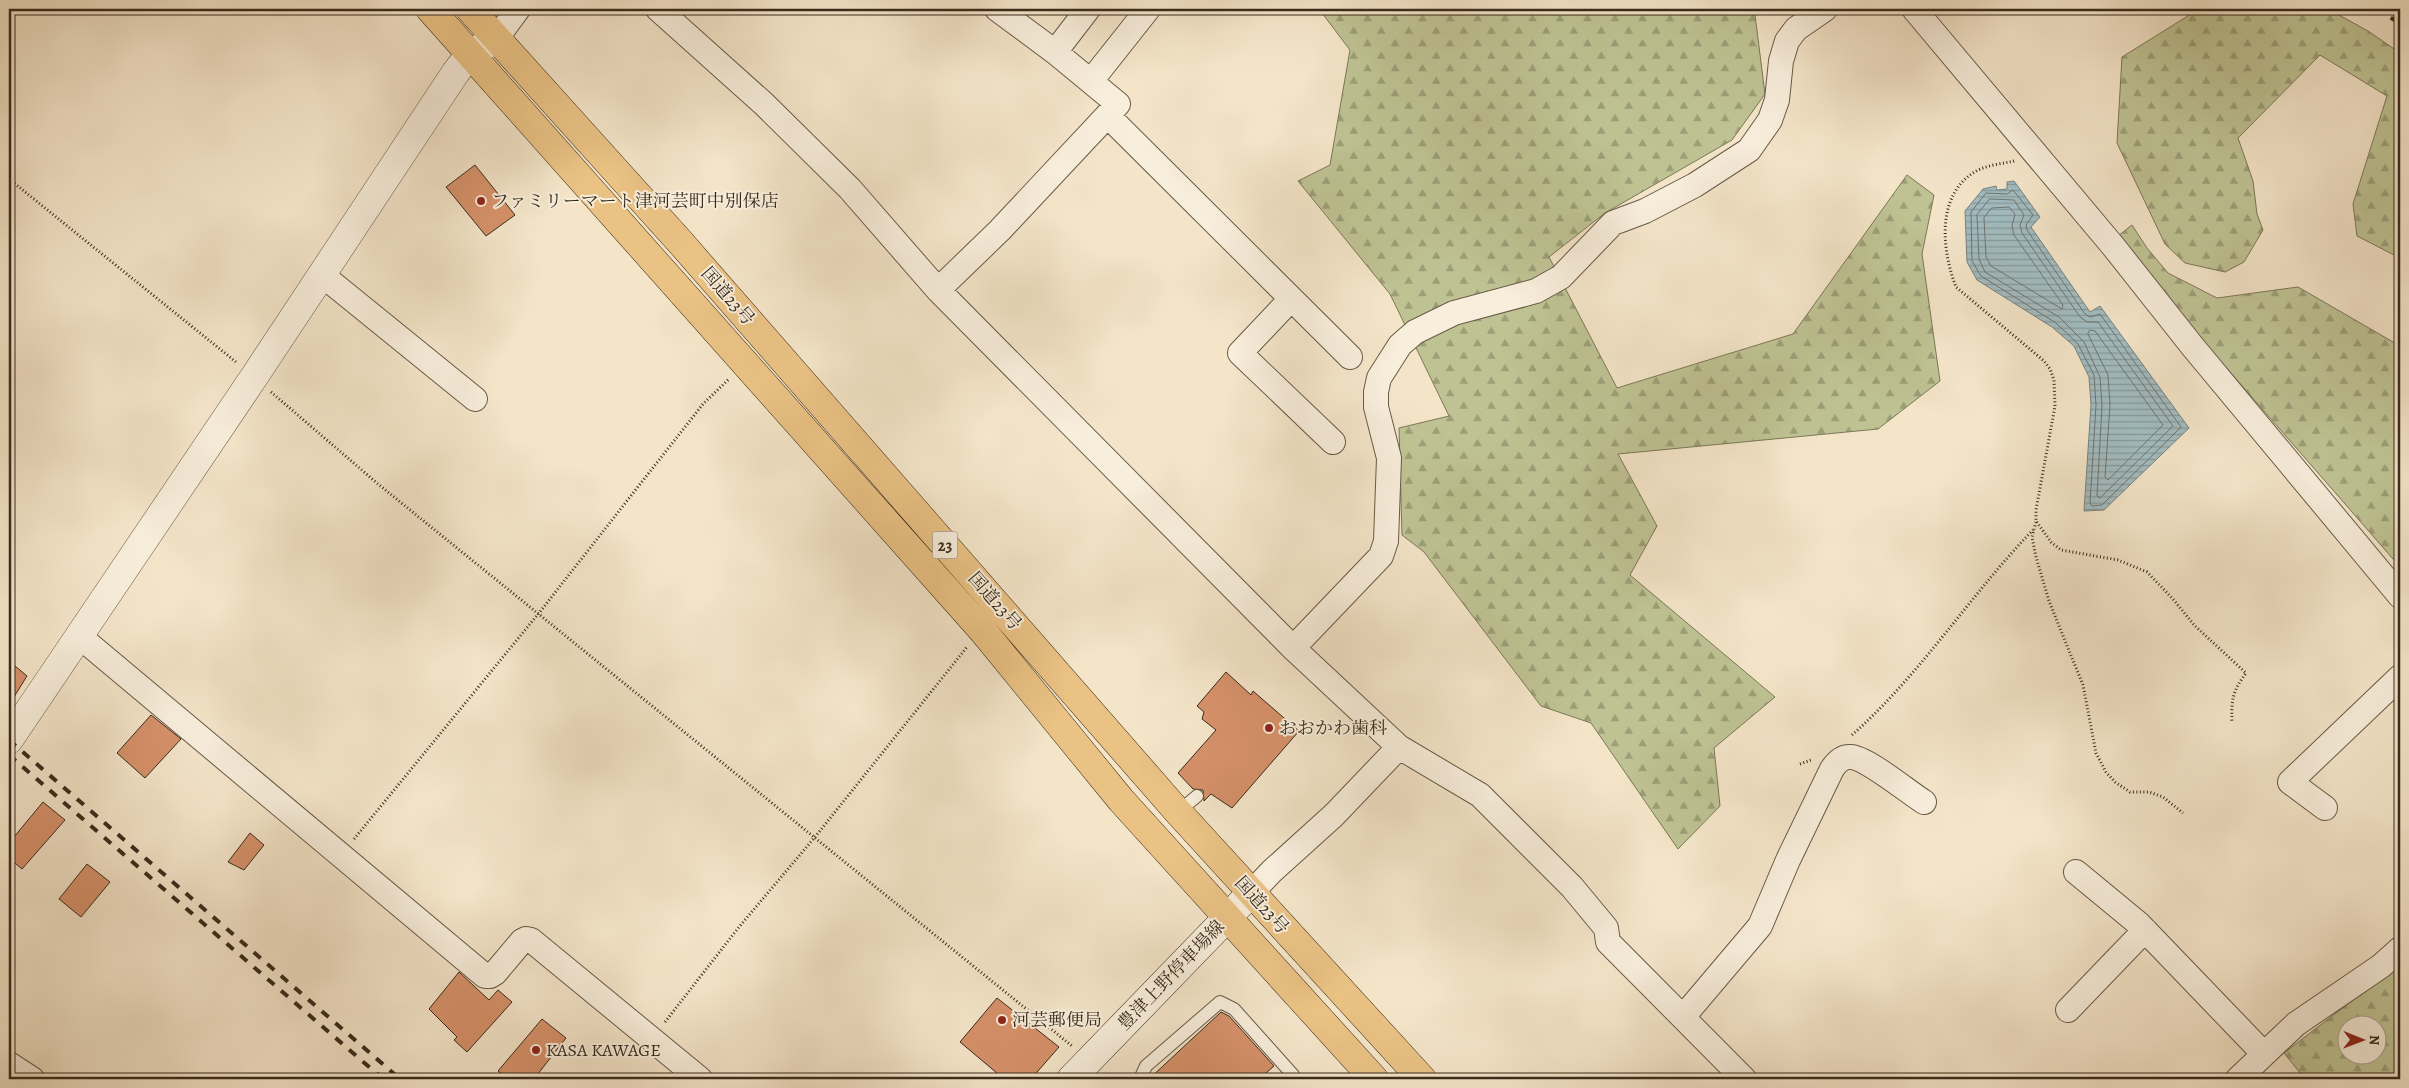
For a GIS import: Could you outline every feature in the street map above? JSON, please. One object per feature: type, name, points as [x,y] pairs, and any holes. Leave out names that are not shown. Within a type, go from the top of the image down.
[{"type":"highway","name":"国道23号","points":[[430,9],[981,629],[1121,800],[1228,915],[1298,996],[1374,1079]]},
{"type":"highway","name":"国道23号","points":[[470,9],[1188,804],[1251,893],[1422,1079]]},
{"type":"street","points":[[9,740],[254,377],[456,72],[470,54],[496,39],[518,9]]},
{"type":"street","points":[[658,9],[764,104],[850,189],[938,290],[1293,648],[1399,747],[1480,795],[1572,887],[1606,928],[1608,942],[1744,1079]]},
{"type":"street","points":[[938,290],[1000,230],[1118,104],[1056,52],[997,9]]},
{"type":"street","points":[[1056,52],[1088,9]]},
{"type":"street","points":[[1091,81],[1148,9]]},
{"type":"street","points":[[1293,648],[1381,556],[1386,541],[1389,458],[1376,407],[1376,392],[1379,378],[1400,344],[1416,332],[1454,313],[1536,291],[1561,276],[1613,223],[1645,211],[1695,186],[1749,150],[1770,120],[1778,100],[1781,61],[1787,41],[1796,29],[1825,9]]},
{"type":"street","points":[[1914,9],[2400,596]]},
{"type":"street","points":[[1108,116],[1350,357]]},
{"type":"street","points":[[321,274],[476,399]]},
{"type":"street","points":[[1291,299],[1240,353],[1333,442]]},
{"type":"street","points":[[79,636],[485,976],[490,976],[494,973],[522,941],[526,939],[531,940],[700,1079]]},
{"type":"street","points":[[2325,808],[2290,782],[2400,677]]},
{"type":"street","points":[[1251,893],[1272,871],[1334,816],[1399,747]]},
{"type":"street","points":[[1682,1018],[1760,926],[1788,860],[1832,769],[1838,761],[1850,757],[1863,761],[1924,802]]},
{"type":"street","points":[[2076,872],[2145,930],[2263,1053]]},
{"type":"street","name":"豊津上野停車場線","points":[[1070,1079],[1251,893]]},
{"type":"street","points":[[2068,1010],[2145,930]]},
{"type":"street","points":[[2238,1079],[2263,1053],[2301,1020],[2373,972],[2400,949]]},
{"type":"street","points":[[9,1064],[32,1079]]},
{"type":"lane","points":[[1140,1079],[1146,1066],[1220,1002],[1234,1009],[1294,1075]]},
{"type":"path","points":[[2029,147],[2015,160],[1982,168],[1966,179],[1951,200],[1946,215],[1945,237],[1950,270],[1956,287],[2036,352],[2050,369],[2055,391],[2055,406],[2032,537],[2049,601],[2083,686],[2096,753],[2106,772],[2115,782],[2130,792],[2149,792],[2163,797],[2183,813]]},
{"type":"path","points":[[9,179],[254,377],[378,484],[1076,1050],[1093,1056]]},
{"type":"path","points":[[341,856],[397,784],[539,613],[703,404],[745,363]]},
{"type":"path","points":[[2036,521],[2051,542],[2062,550],[2118,560],[2147,572],[2173,598],[2194,625],[2246,673],[2234,690],[2231,706],[2232,722]]},
{"type":"path","points":[[1848,739],[1894,693],[2034,530]]},
{"type":"path","points":[[652,1040],[739,927],[815,837],[981,629]]},
{"type":"path","points":[[1800,764],[1814,759]]},
{"type":"green space","points":[[1319,9],[1747,9],[1755,15],[1765,94],[1732,140],[1605,213],[1549,257],[1617,388],[1793,334],[1907,175],[1934,195],[1922,254],[1940,381],[1878,429],[1618,454],[1657,526],[1630,575],[1775,697],[1714,748],[1720,806],[1678,849],[1591,723],[1541,706],[1424,552],[1402,535],[1399,428],[1449,416],[1390,294],[1298,181],[1330,165],[1350,50]]},
{"type":"green space","points":[[2199,9],[2328,9],[2368,31],[2400,53],[2400,258],[2357,236],[2353,204],[2387,96],[2320,55],[2238,138],[2253,181],[2257,214],[2263,230],[2244,262],[2225,272],[2185,263],[2165,244],[2117,143],[2122,57]]},
{"type":"green space","points":[[2132,225],[2147,248],[2168,273],[2217,298],[2298,287],[2400,346],[2400,567],[2203,341],[2118,236]]},
{"type":"green space","points":[[2400,964],[2400,1079],[2305,1079],[2284,1053]]},
{"type":"water","points":[[2014,181],[2040,217],[2031,227],[2090,312],[2100,306],[2189,428],[2104,510],[2084,511],[2091,405],[2089,377],[2074,346],[2052,327],[1977,280],[1967,262],[1965,211],[1983,189],[1996,186],[1997,190],[2007,189],[2007,182]]},
{"type":"building","name":"ファミリーマート津河芸町中別保店","points":[[475,165],[515,215],[486,236],[446,187]]},
{"type":"building","points":[[9,661],[27,676],[9,705]]},
{"type":"building","points":[[1226,672],[1251,695],[1253,691],[1299,731],[1232,808],[1211,794],[1204,801],[1203,790],[1193,789],[1178,773],[1216,730],[1202,719],[1204,712],[1197,706]]},
{"type":"building","points":[[151,715],[181,739],[145,778],[117,753]]},
{"type":"building","points":[[43,802],[65,820],[22,869],[9,858],[9,843]]},
{"type":"building","points":[[250,833],[264,845],[244,870],[228,862]]},
{"type":"building","points":[[87,864],[110,882],[81,917],[59,899]]},
{"type":"building","points":[[459,972],[489,1000],[498,990],[512,1002],[467,1052],[454,1040],[457,1037],[429,1009]]},
{"type":"building","name":"河芸郵便局","points":[[997,998],[1059,1047],[1031,1079],[1004,1079],[960,1042]]},
{"type":"building","points":[[1221,1012],[1229,1016],[1274,1066],[1259,1079],[1149,1079]]},
{"type":"building","name":"KASA KAWAGE","points":[[542,1019],[566,1038],[534,1079],[508,1079],[498,1071]]},
{"type":"railway","points":[[2375,9],[2400,23]]},
{"type":"railway","points":[[9,740],[400,1079]]},
{"type":"railway","points":[[9,755],[383,1079]]},
{"type":"place","name":"ファミリーマート津河芸町中別保店","points":[[481,201]]},
{"type":"place","name":"おおかわ歯科","points":[[1269,728]]},
{"type":"place","name":"河芸郵便局","points":[[1002,1020]]},
{"type":"place","name":"KASA KAWAGE","points":[[536,1050]]}]
